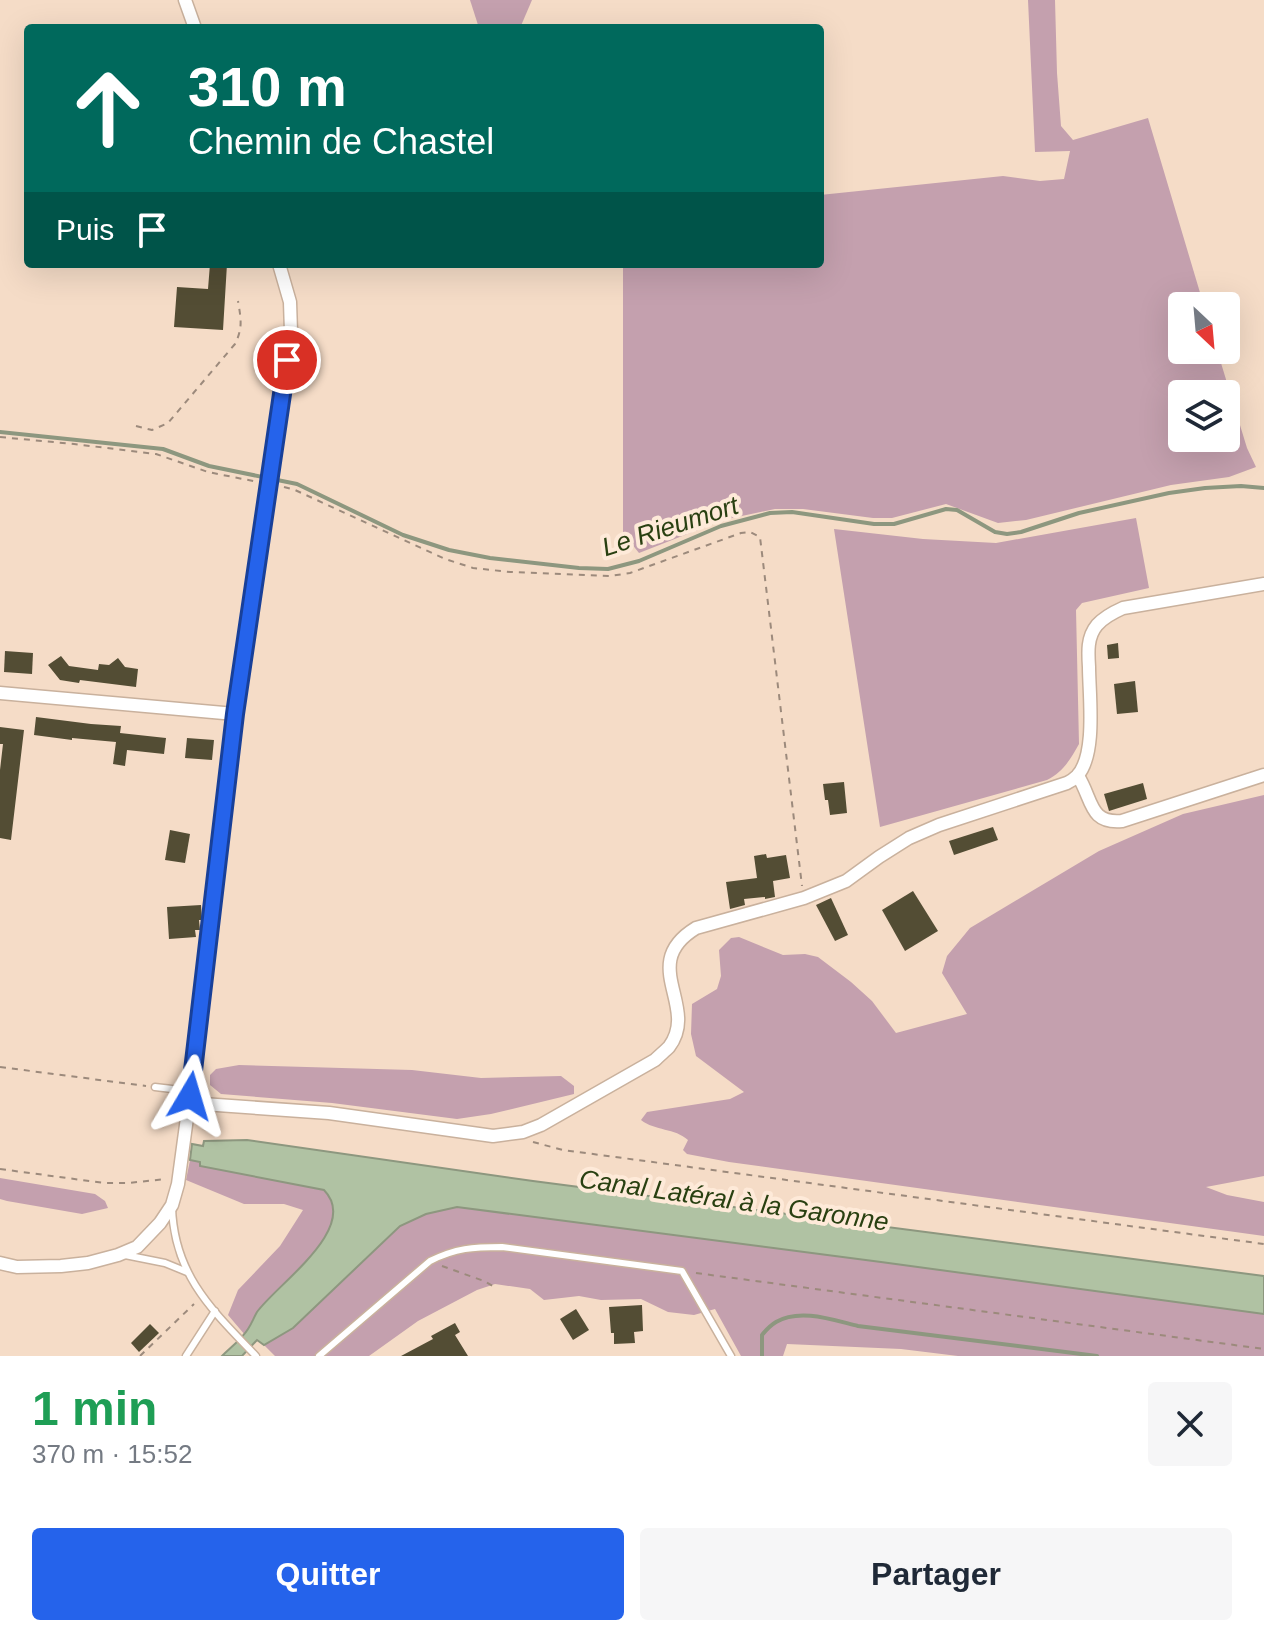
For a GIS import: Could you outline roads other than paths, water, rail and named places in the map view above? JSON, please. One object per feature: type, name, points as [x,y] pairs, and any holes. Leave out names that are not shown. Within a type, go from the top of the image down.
[{"type":"street","points":[[185,0],[194,24]]},
{"type":"street","points":[[0,1263],[17,1267],[88,1263],[137,1247],[172,1205],[178,1184],[235,714],[291,332],[290,302],[280,268]]},
{"type":"street","points":[[190,1100],[329,1113],[493,1136],[523,1132],[541,1125],[655,1060],[669,1046],[678,1019],[669,962],[673,948],[682,936],[696,928],[804,898],[846,881],[909,838],[939,825],[1067,783],[1078,776],[1090,739],[1090,636],[1109,615],[1123,608],[1264,584]]},
{"type":"street","points":[[0,693],[235,714]]},
{"type":"street","points":[[1078,776],[1096,814],[1110,822],[1122,821],[1264,775]]},
{"type":"lane","points":[[155,1087],[172,1089],[190,1100]]},
{"type":"lane","points":[[172,1205],[173,1228],[187,1272],[202,1296],[256,1356]]},
{"type":"lane","points":[[319,1356],[430,1261],[450,1251],[477,1247],[502,1247],[682,1271],[731,1356]]},
{"type":"lane","points":[[118,1255],[165,1263],[187,1272]]},
{"type":"lane","points":[[186,1356],[215,1311]]},
{"type":"waterway","name":"Le Rieumort","points":[[0,432],[163,449],[209,466],[297,484],[403,535],[449,550],[579,568],[608,569],[639,561],[721,526],[770,513],[792,512],[894,524],[946,509],[957,510],[995,532],[1007,534],[1079,513],[1169,493],[1241,486],[1264,488]]},
{"type":"waterway","points":[[762,1356],[762,1335],[776,1322],[795,1316],[1097,1356]]},
{"type":"water label","name":"Canal Latéral à la Garonne","points":[[734,1200]]}]
